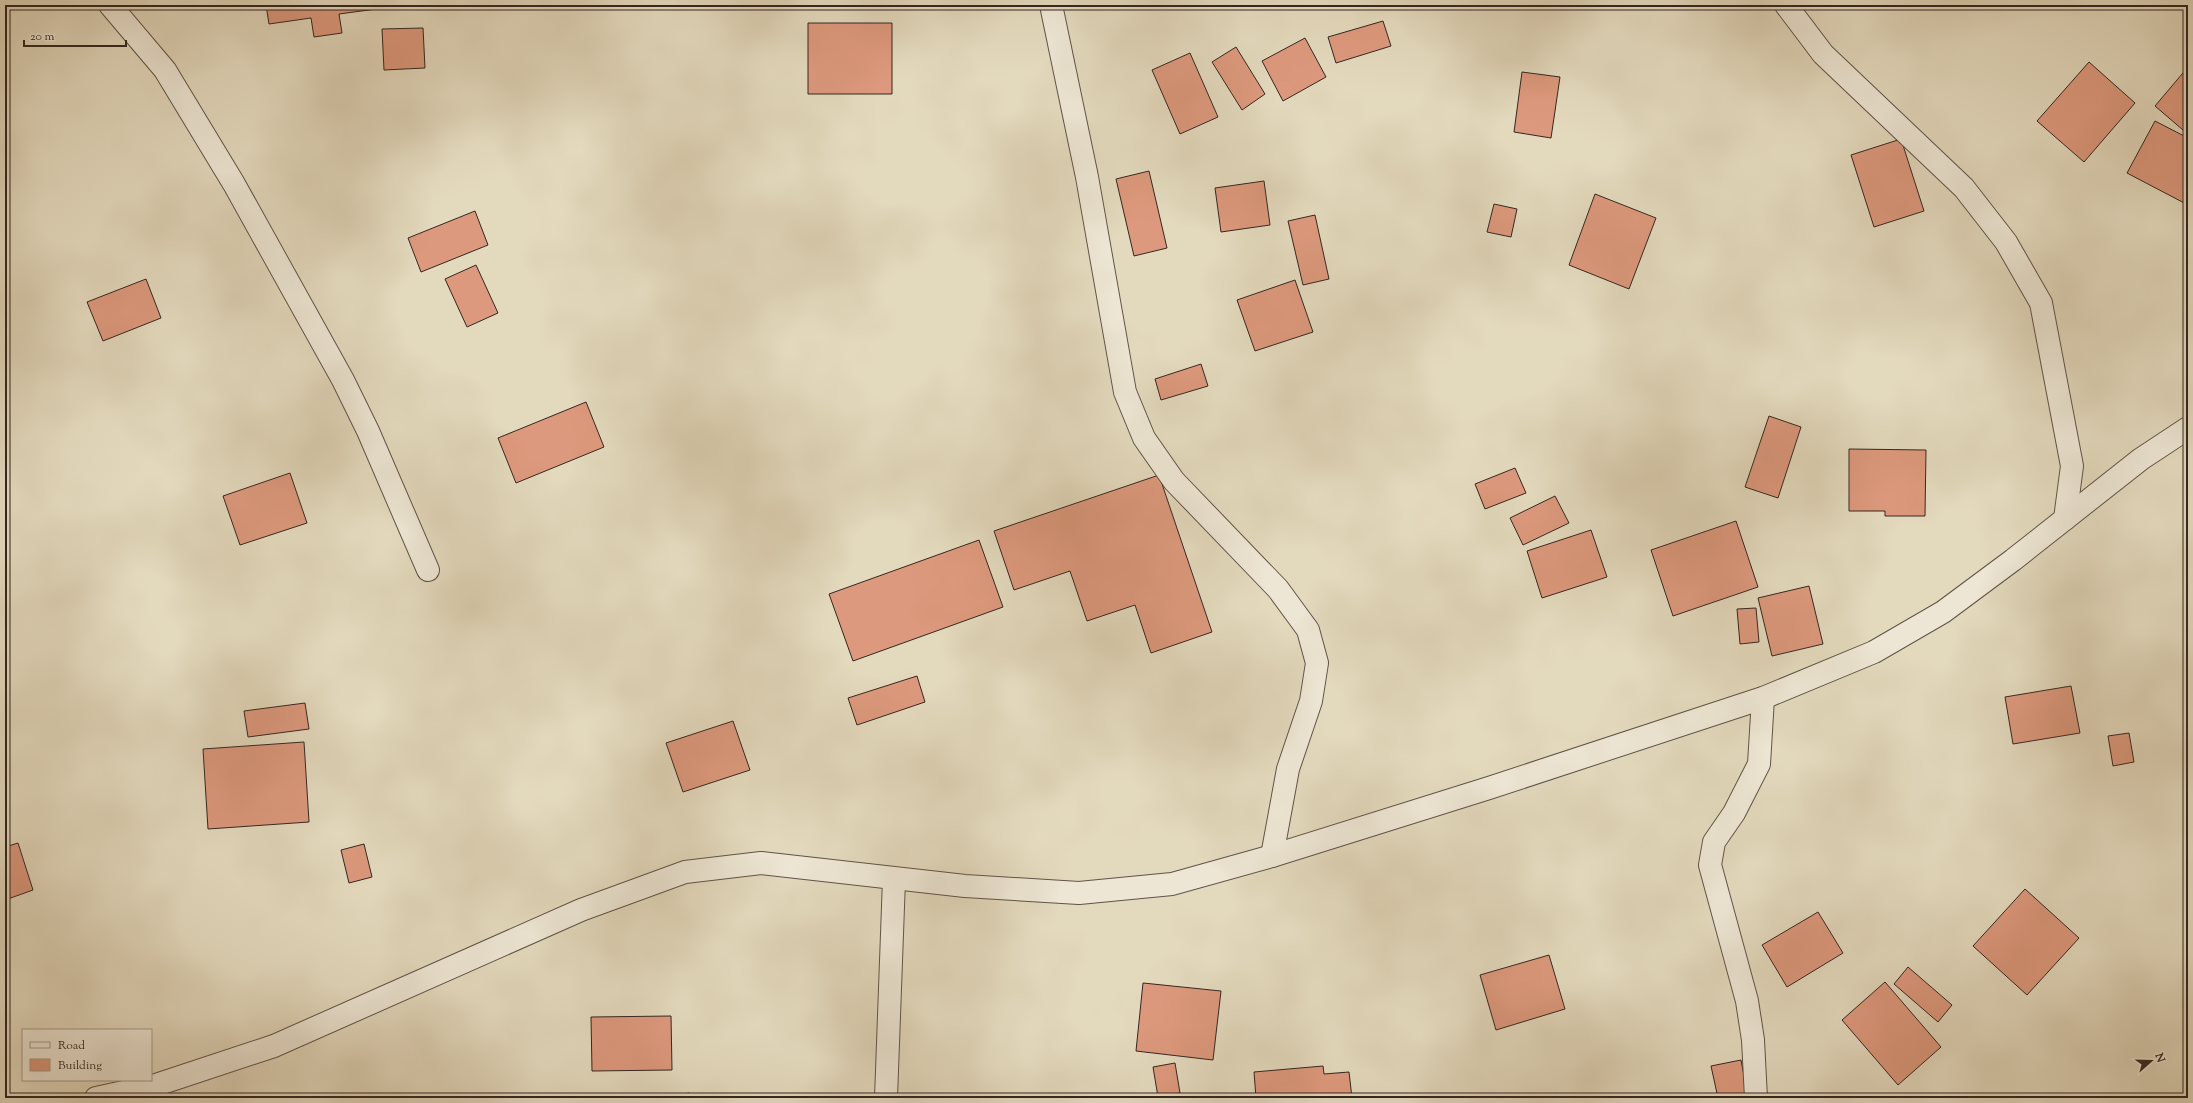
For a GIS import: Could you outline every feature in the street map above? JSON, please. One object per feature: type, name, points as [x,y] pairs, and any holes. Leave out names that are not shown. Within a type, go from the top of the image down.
[{"type":"street","points":[[110,5],[166,70],[241,198],[343,380],[368,431],[428,570]]},
{"type":"street","points":[[1051,5],[1087,177],[1125,392],[1144,438],[1174,481],[1278,589],[1308,630],[1316,663],[1311,701],[1288,768],[1272,856]]},
{"type":"street","points":[[1786,5],[1823,54],[1964,188],[2006,242],[2041,303],[2072,466],[2065,519]]},
{"type":"street","points":[[96,1098],[156,1085],[274,1046],[581,910],[685,872],[761,863],[965,886],[1079,893],[1172,884],[1272,856],[1489,788],[1764,698],[1874,652],[1943,612],[2141,459],[2188,428]]},
{"type":"street","points":[[1756,1098],[1753,1040],[1746,1001],[1710,865],[1714,842],[1734,813],[1759,764],[1764,698]]},
{"type":"street","points":[[886,1098],[894,879]]},
{"type":"building","points":[[266,5],[383,5],[384,8],[339,14],[342,33],[314,37],[311,18],[269,24]]},
{"type":"building","points":[[1383,21],[1391,46],[1336,63],[1328,37]]},
{"type":"building","points":[[808,23],[892,23],[892,94],[808,94]]},
{"type":"building","points":[[423,28],[425,68],[384,70],[382,29]]},
{"type":"building","points":[[1305,38],[1326,77],[1283,101],[1262,61]]},
{"type":"building","points":[[1236,47],[1265,94],[1242,110],[1212,62]]},
{"type":"building","points":[[1190,53],[1218,117],[1180,134],[1152,70]]},
{"type":"building","points":[[2089,62],[2135,103],[2084,162],[2037,121]]},
{"type":"building","points":[[2188,67],[2188,124],[2183,130],[2155,106]]},
{"type":"building","points":[[1522,72],[1560,77],[1551,138],[1514,132]]},
{"type":"building","points":[[2155,121],[2188,138],[2188,205],[2127,173]]},
{"type":"building","points":[[1901,139],[1924,211],[1874,227],[1851,155]]},
{"type":"building","points":[[1149,171],[1167,248],[1134,256],[1116,179]]},
{"type":"building","points":[[1264,181],[1270,225],[1221,232],[1215,188]]},
{"type":"building","points":[[1595,194],[1656,218],[1629,289],[1569,265]]},
{"type":"building","points":[[1494,204],[1517,209],[1511,237],[1487,232]]},
{"type":"building","points":[[475,211],[488,245],[421,272],[408,238]]},
{"type":"building","points":[[1315,215],[1329,279],[1303,285],[1288,221]]},
{"type":"building","points":[[476,265],[498,313],[467,327],[445,279]]},
{"type":"building","points":[[146,279],[161,318],[103,341],[87,302]]},
{"type":"building","points":[[1295,280],[1313,332],[1255,351],[1237,300]]},
{"type":"building","points":[[1201,364],[1208,386],[1161,400],[1155,379]]},
{"type":"building","points":[[586,402],[604,447],[516,483],[498,438]]},
{"type":"building","points":[[1769,416],[1801,427],[1778,498],[1745,487]]},
{"type":"building","points":[[1849,449],[1926,450],[1925,516],[1885,516],[1885,511],[1849,511]]},
{"type":"building","points":[[1515,468],[1526,493],[1485,509],[1475,484]]},
{"type":"building","points":[[290,473],[307,523],[240,545],[223,496]]},
{"type":"building","points":[[1159,475],[1212,632],[1151,653],[1135,605],[1087,621],[1070,571],[1014,590],[994,531]]},
{"type":"building","points":[[1555,496],[1569,523],[1523,545],[1510,518]]},
{"type":"building","points":[[1736,521],[1758,587],[1673,616],[1651,550]]},
{"type":"building","points":[[1591,530],[1607,577],[1542,598],[1527,551]]},
{"type":"building","points":[[979,540],[1003,607],[853,661],[829,594]]},
{"type":"building","points":[[1809,586],[1823,644],[1772,656],[1758,598]]},
{"type":"building","points":[[1756,608],[1759,642],[1740,644],[1737,609]]},
{"type":"building","points":[[917,676],[925,702],[857,725],[848,698]]},
{"type":"building","points":[[2071,686],[2080,733],[2013,744],[2005,697]]},
{"type":"building","points":[[305,703],[309,729],[248,737],[244,711]]},
{"type":"building","points":[[733,721],[750,770],[683,792],[666,743]]},
{"type":"building","points":[[2129,733],[2134,762],[2113,766],[2108,736]]},
{"type":"building","points":[[304,742],[309,822],[208,829],[203,749]]},
{"type":"building","points":[[18,843],[33,890],[5,900],[5,847]]},
{"type":"building","points":[[364,844],[372,877],[349,883],[341,850]]},
{"type":"building","points":[[2025,889],[2079,938],[2027,995],[1973,946]]},
{"type":"building","points":[[1818,912],[1843,953],[1787,987],[1762,945]]},
{"type":"building","points":[[1549,955],[1565,1009],[1496,1030],[1480,975]]},
{"type":"building","points":[[1908,967],[1952,1005],[1938,1022],[1894,984]]},
{"type":"building","points":[[1885,982],[1941,1047],[1898,1085],[1842,1020]]},
{"type":"building","points":[[1143,983],[1221,991],[1213,1060],[1136,1051]]},
{"type":"building","points":[[671,1016],[672,1070],[592,1071],[591,1017]]},
{"type":"building","points":[[1741,1060],[1748,1098],[1718,1098],[1711,1066]]},
{"type":"building","points":[[1175,1063],[1180,1093],[1158,1097],[1153,1067]]},
{"type":"building","points":[[1323,1066],[1324,1074],[1349,1072],[1352,1098],[1256,1098],[1254,1072]]},
{"type":"building","points":[[689,1093],[689,1098],[664,1098]]},
{"type":"building","points":[[233,1095],[233,1098],[207,1098]]}]
